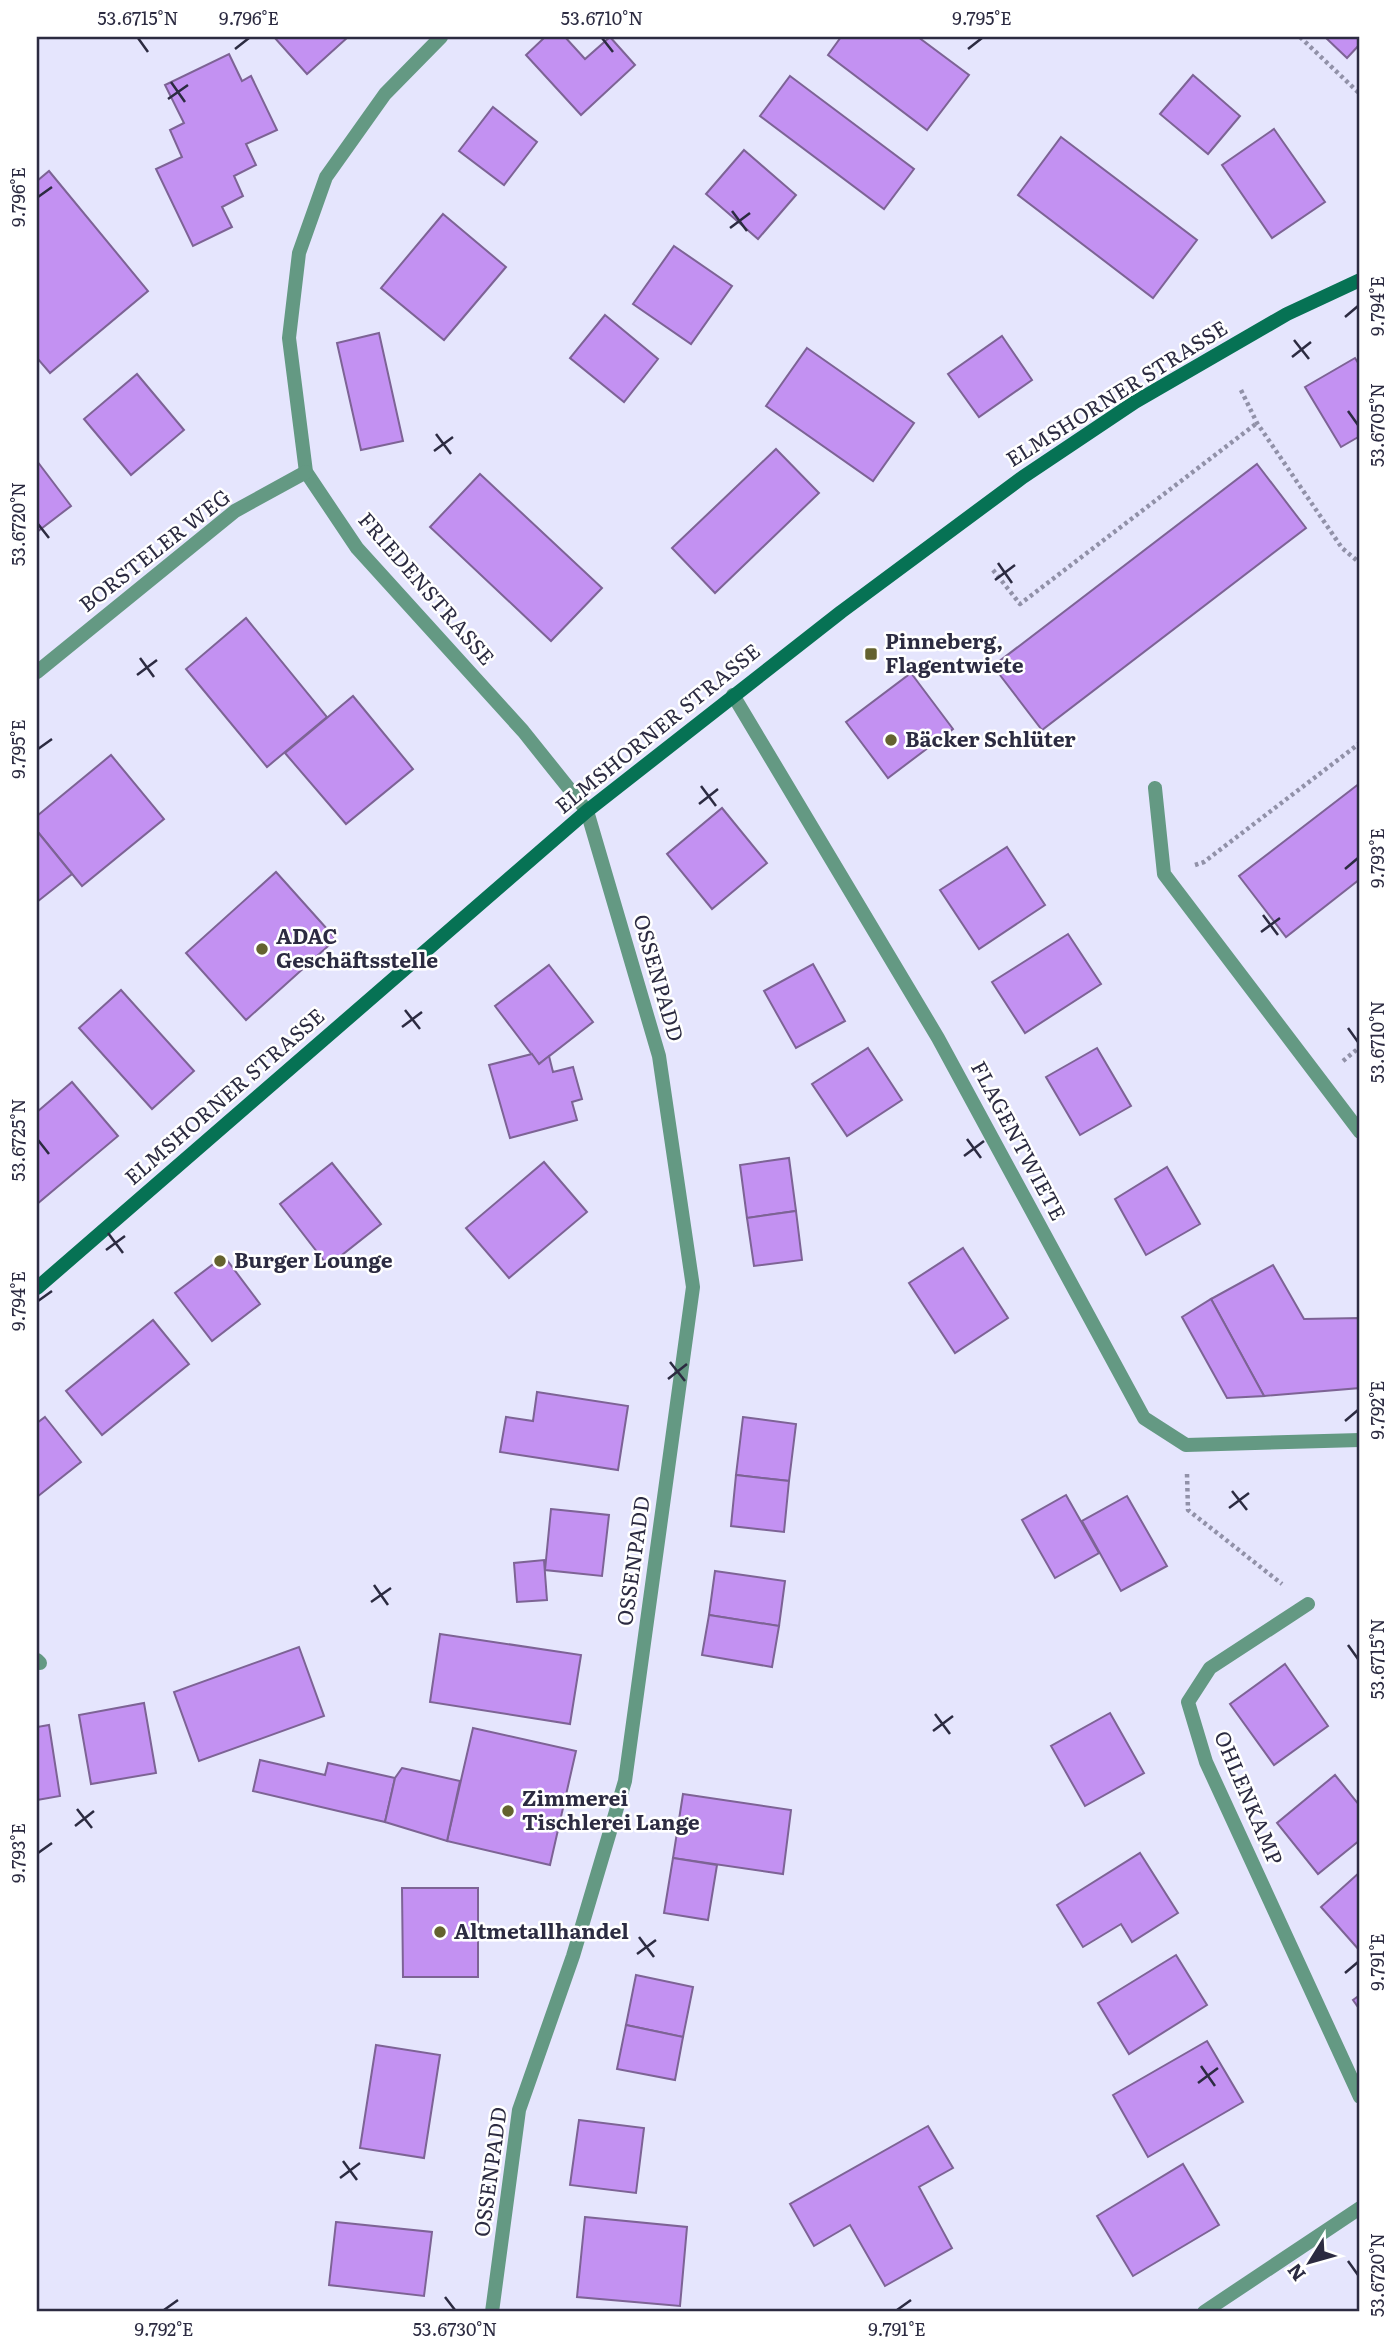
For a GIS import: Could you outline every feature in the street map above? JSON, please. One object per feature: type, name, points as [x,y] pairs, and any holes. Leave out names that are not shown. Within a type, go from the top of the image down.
[{"type":"main road","name":"ELMSHORNER STRASSE","points":[[37,1288],[587,811],[733,695],[1023,477],[1135,402],[1189,368],[1287,314],[1360,280]]},
{"type":"street","name":"FRIEDENSTRASSE","points":[[442,37],[385,94],[326,177],[299,253],[289,338],[306,472],[357,548],[523,731],[587,811]]},
{"type":"street","name":"BORSTELER WEG","points":[[37,672],[235,511],[306,472]]},
{"type":"street","name":"FLAGENTWIETE","points":[[733,695],[938,1038],[1144,1418],[1186,1445]]},
{"type":"street","points":[[1156,788],[1164,874],[1360,1132]]},
{"type":"street","name":"OSSENPADD","points":[[492,2312],[519,2110],[573,1956],[625,1781],[693,1287],[659,1056],[587,811]]},
{"type":"street","points":[[1186,1445],[1360,1440]]},
{"type":"street","name":"OHLENKAMP","points":[[1308,1604],[1210,1668],[1188,1702],[1206,1762],[1360,2096]]},
{"type":"street","points":[[1204,2312],[1360,2208]]},
{"type":"path","points":[[1300,37],[1360,94]]},
{"type":"path","points":[[1241,390],[1257,423],[1342,548],[1360,563]]},
{"type":"path","points":[[993,569],[1020,604],[1257,423]]},
{"type":"path","points":[[1164,874],[1203,862],[1360,743]]},
{"type":"path","points":[[1186,1445],[1188,1510],[1308,1604]]},
{"type":"building","points":[[274,37],[348,37],[307,74]]},
{"type":"building","points":[[545,37],[565,37],[585,59],[610,37],[635,65],[581,115],[526,55]]},
{"type":"building","points":[[841,37],[918,37],[969,75],[927,130],[828,55]]},
{"type":"building","points":[[1325,37],[1360,37],[1360,44],[1347,58]]},
{"type":"building","points":[[229,54],[242,81],[251,76],[277,130],[246,144],[256,165],[234,176],[243,196],[222,207],[232,227],[193,246],[156,169],[182,157],[170,130],[184,123],[165,85]]},
{"type":"building","points":[[1193,75],[1240,116],[1208,154],[1160,114]]},
{"type":"building","points":[[790,76],[914,169],[884,209],[760,116]]},
{"type":"building","points":[[493,107],[537,142],[504,185],[459,151]]},
{"type":"building","points":[[1274,129],[1325,202],[1272,238],[1222,165]]},
{"type":"building","points":[[1061,137],[1197,240],[1153,298],[1018,195]]},
{"type":"building","points":[[744,150],[796,195],[758,239],[706,194]]},
{"type":"building","points":[[49,171],[148,291],[50,373],[37,358],[37,181]]},
{"type":"building","points":[[443,214],[506,267],[444,340],[381,288]]},
{"type":"building","points":[[674,246],[732,286],[691,344],[633,304]]},
{"type":"building","points":[[605,315],[658,359],[624,402],[570,358]]},
{"type":"building","points":[[379,333],[403,441],[361,450],[337,343]]},
{"type":"building","points":[[1002,336],[1032,380],[979,417],[948,374]]},
{"type":"building","points":[[807,348],[914,423],[873,481],[766,406]]},
{"type":"building","points":[[1355,358],[1360,366],[1360,436],[1341,447],[1305,387]]},
{"type":"building","points":[[137,374],[184,430],[131,475],[84,419]]},
{"type":"building","points":[[776,449],[819,493],[715,593],[672,548]]},
{"type":"building","points":[[37,461],[71,506],[37,532]]},
{"type":"building","points":[[1257,464],[1306,528],[1042,730],[993,666]]},
{"type":"building","points":[[480,474],[602,588],[551,641],[430,527]]},
{"type":"building","points":[[246,618],[327,717],[267,767],[186,669]]},
{"type":"building","points":[[911,673],[953,729],[888,778],[846,722]]},
{"type":"building","points":[[353,696],[413,769],[346,824],[285,753]]},
{"type":"building","points":[[111,755],[164,819],[82,886],[37,831],[37,816]]},
{"type":"building","points":[[1360,783],[1360,879],[1286,937],[1239,876]]},
{"type":"building","points":[[722,808],[767,863],[712,909],[667,854]]},
{"type":"building","points":[[37,831],[72,874],[37,902]]},
{"type":"building","points":[[1007,847],[1045,905],[979,949],[940,890]]},
{"type":"building","points":[[276,872],[336,939],[246,1020],[186,953]]},
{"type":"building","points":[[1068,934],[1101,984],[1025,1033],[992,982]]},
{"type":"building","points":[[813,964],[845,1021],[796,1048],[764,991]]},
{"type":"building","points":[[549,965],[593,1022],[539,1064],[495,1006]]},
{"type":"building","points":[[121,990],[194,1071],[152,1109],[79,1028]]},
{"type":"building","points":[[868,1048],[902,1100],[847,1136],[812,1084]]},
{"type":"building","points":[[1097,1048],[1131,1106],[1080,1135],[1046,1077]]},
{"type":"building","points":[[532,1054],[539,1064],[549,1056],[553,1072],[573,1067],[582,1099],[572,1102],[577,1120],[510,1138],[489,1065]]},
{"type":"building","points":[[72,1082],[118,1136],[37,1204],[37,1112]]},
{"type":"building","points":[[789,1158],[796,1211],[747,1218],[740,1165]]},
{"type":"building","points":[[544,1162],[587,1212],[509,1278],[466,1228]]},
{"type":"building","points":[[332,1163],[381,1224],[328,1266],[280,1204]]},
{"type":"building","points":[[1167,1167],[1200,1224],[1146,1255],[1115,1199]]},
{"type":"building","points":[[796,1211],[802,1260],[754,1266],[747,1218]]},
{"type":"building","points":[[963,1248],[1008,1318],[955,1353],[909,1283]]},
{"type":"building","points":[[224,1256],[260,1304],[212,1341],[175,1293]]},
{"type":"building","points":[[1273,1265],[1304,1319],[1360,1318],[1360,1388],[1264,1396],[1211,1299]]},
{"type":"building","points":[[1211,1299],[1264,1396],[1227,1398],[1182,1317]]},
{"type":"building","points":[[153,1320],[189,1364],[102,1435],[66,1391]]},
{"type":"building","points":[[537,1392],[628,1406],[618,1470],[500,1452],[506,1417],[533,1421]]},
{"type":"building","points":[[45,1417],[81,1462],[37,1497],[37,1423]]},
{"type":"building","points":[[743,1417],[796,1424],[789,1481],[736,1475]]},
{"type":"building","points":[[736,1475],[789,1481],[784,1532],[731,1526]]},
{"type":"building","points":[[1066,1495],[1099,1553],[1055,1578],[1022,1520]]},
{"type":"building","points":[[1127,1496],[1167,1566],[1121,1591],[1082,1521]]},
{"type":"building","points":[[551,1509],[609,1515],[602,1576],[545,1570]]},
{"type":"building","points":[[544,1560],[547,1600],[517,1602],[514,1563]]},
{"type":"building","points":[[715,1571],[785,1581],[779,1626],[709,1615]]},
{"type":"building","points":[[709,1615],[779,1626],[772,1667],[702,1655]]},
{"type":"building","points":[[440,1634],[581,1655],[570,1724],[430,1702]]},
{"type":"building","points":[[299,1647],[324,1716],[199,1761],[174,1692]]},
{"type":"building","points":[[1285,1664],[1328,1726],[1274,1765],[1230,1704]]},
{"type":"building","points":[[144,1703],[156,1773],[91,1784],[79,1715]]},
{"type":"building","points":[[1110,1713],[1144,1773],[1085,1806],[1051,1746]]},
{"type":"building","points":[[49,1725],[60,1796],[37,1800],[37,1727]]},
{"type":"building","name":"Zimmerei Tischlerei Lange","points":[[473,1728],[576,1751],[550,1865],[447,1841]]},
{"type":"building","points":[[260,1760],[325,1775],[328,1763],[395,1778],[385,1822],[253,1791]]},
{"type":"building","points":[[402,1768],[460,1781],[447,1841],[385,1822],[395,1778]]},
{"type":"building","points":[[1335,1775],[1360,1806],[1360,1840],[1318,1874],[1277,1823]]},
{"type":"building","points":[[683,1794],[791,1810],[783,1874],[673,1858]]},
{"type":"building","points":[[1140,1853],[1178,1913],[1132,1942],[1121,1924],[1083,1947],[1057,1905]]},
{"type":"building","points":[[673,1858],[717,1865],[708,1920],[664,1913]]},
{"type":"building","points":[[1360,1872],[1360,1951],[1321,1907]]},
{"type":"building","name":"Altmetallhandel","points":[[402,1888],[478,1888],[478,1977],[403,1977]]},
{"type":"building","points":[[1176,1955],[1207,2005],[1129,2054],[1098,2003]]},
{"type":"building","points":[[636,1975],[693,1987],[683,2037],[626,2025]]},
{"type":"building","points":[[1360,1995],[1360,2010],[1353,2000]]},
{"type":"building","points":[[626,2025],[683,2037],[675,2080],[617,2069]]},
{"type":"building","points":[[1207,2041],[1243,2102],[1148,2157],[1113,2095]]},
{"type":"building","points":[[376,2045],[440,2055],[424,2158],[360,2148]]},
{"type":"building","points":[[579,2120],[644,2128],[636,2193],[570,2185]]},
{"type":"building","points":[[928,2126],[953,2168],[919,2187],[952,2248],[885,2286],[850,2225],[814,2246],[790,2204]]},
{"type":"building","points":[[1183,2164],[1219,2225],[1133,2276],[1097,2216]]},
{"type":"building","points":[[585,2217],[687,2227],[680,2306],[577,2297]]},
{"type":"building","points":[[336,2222],[432,2232],[424,2296],[329,2285]]},
{"type":"place","name":"Pinneberg, Flagentwiete","points":[[871,654]]},
{"type":"place","name":"Bäcker Schlüter","points":[[891,740]]},
{"type":"place","name":"ADAC Geschäftsstelle","points":[[262,949]]},
{"type":"place","name":"Burger Lounge","points":[[220,1261]]},
{"type":"place","name":"Zimmerei Tischlerei Lange","points":[[508,1811]]},
{"type":"place","name":"Altmetallhandel","points":[[440,1932]]}]
